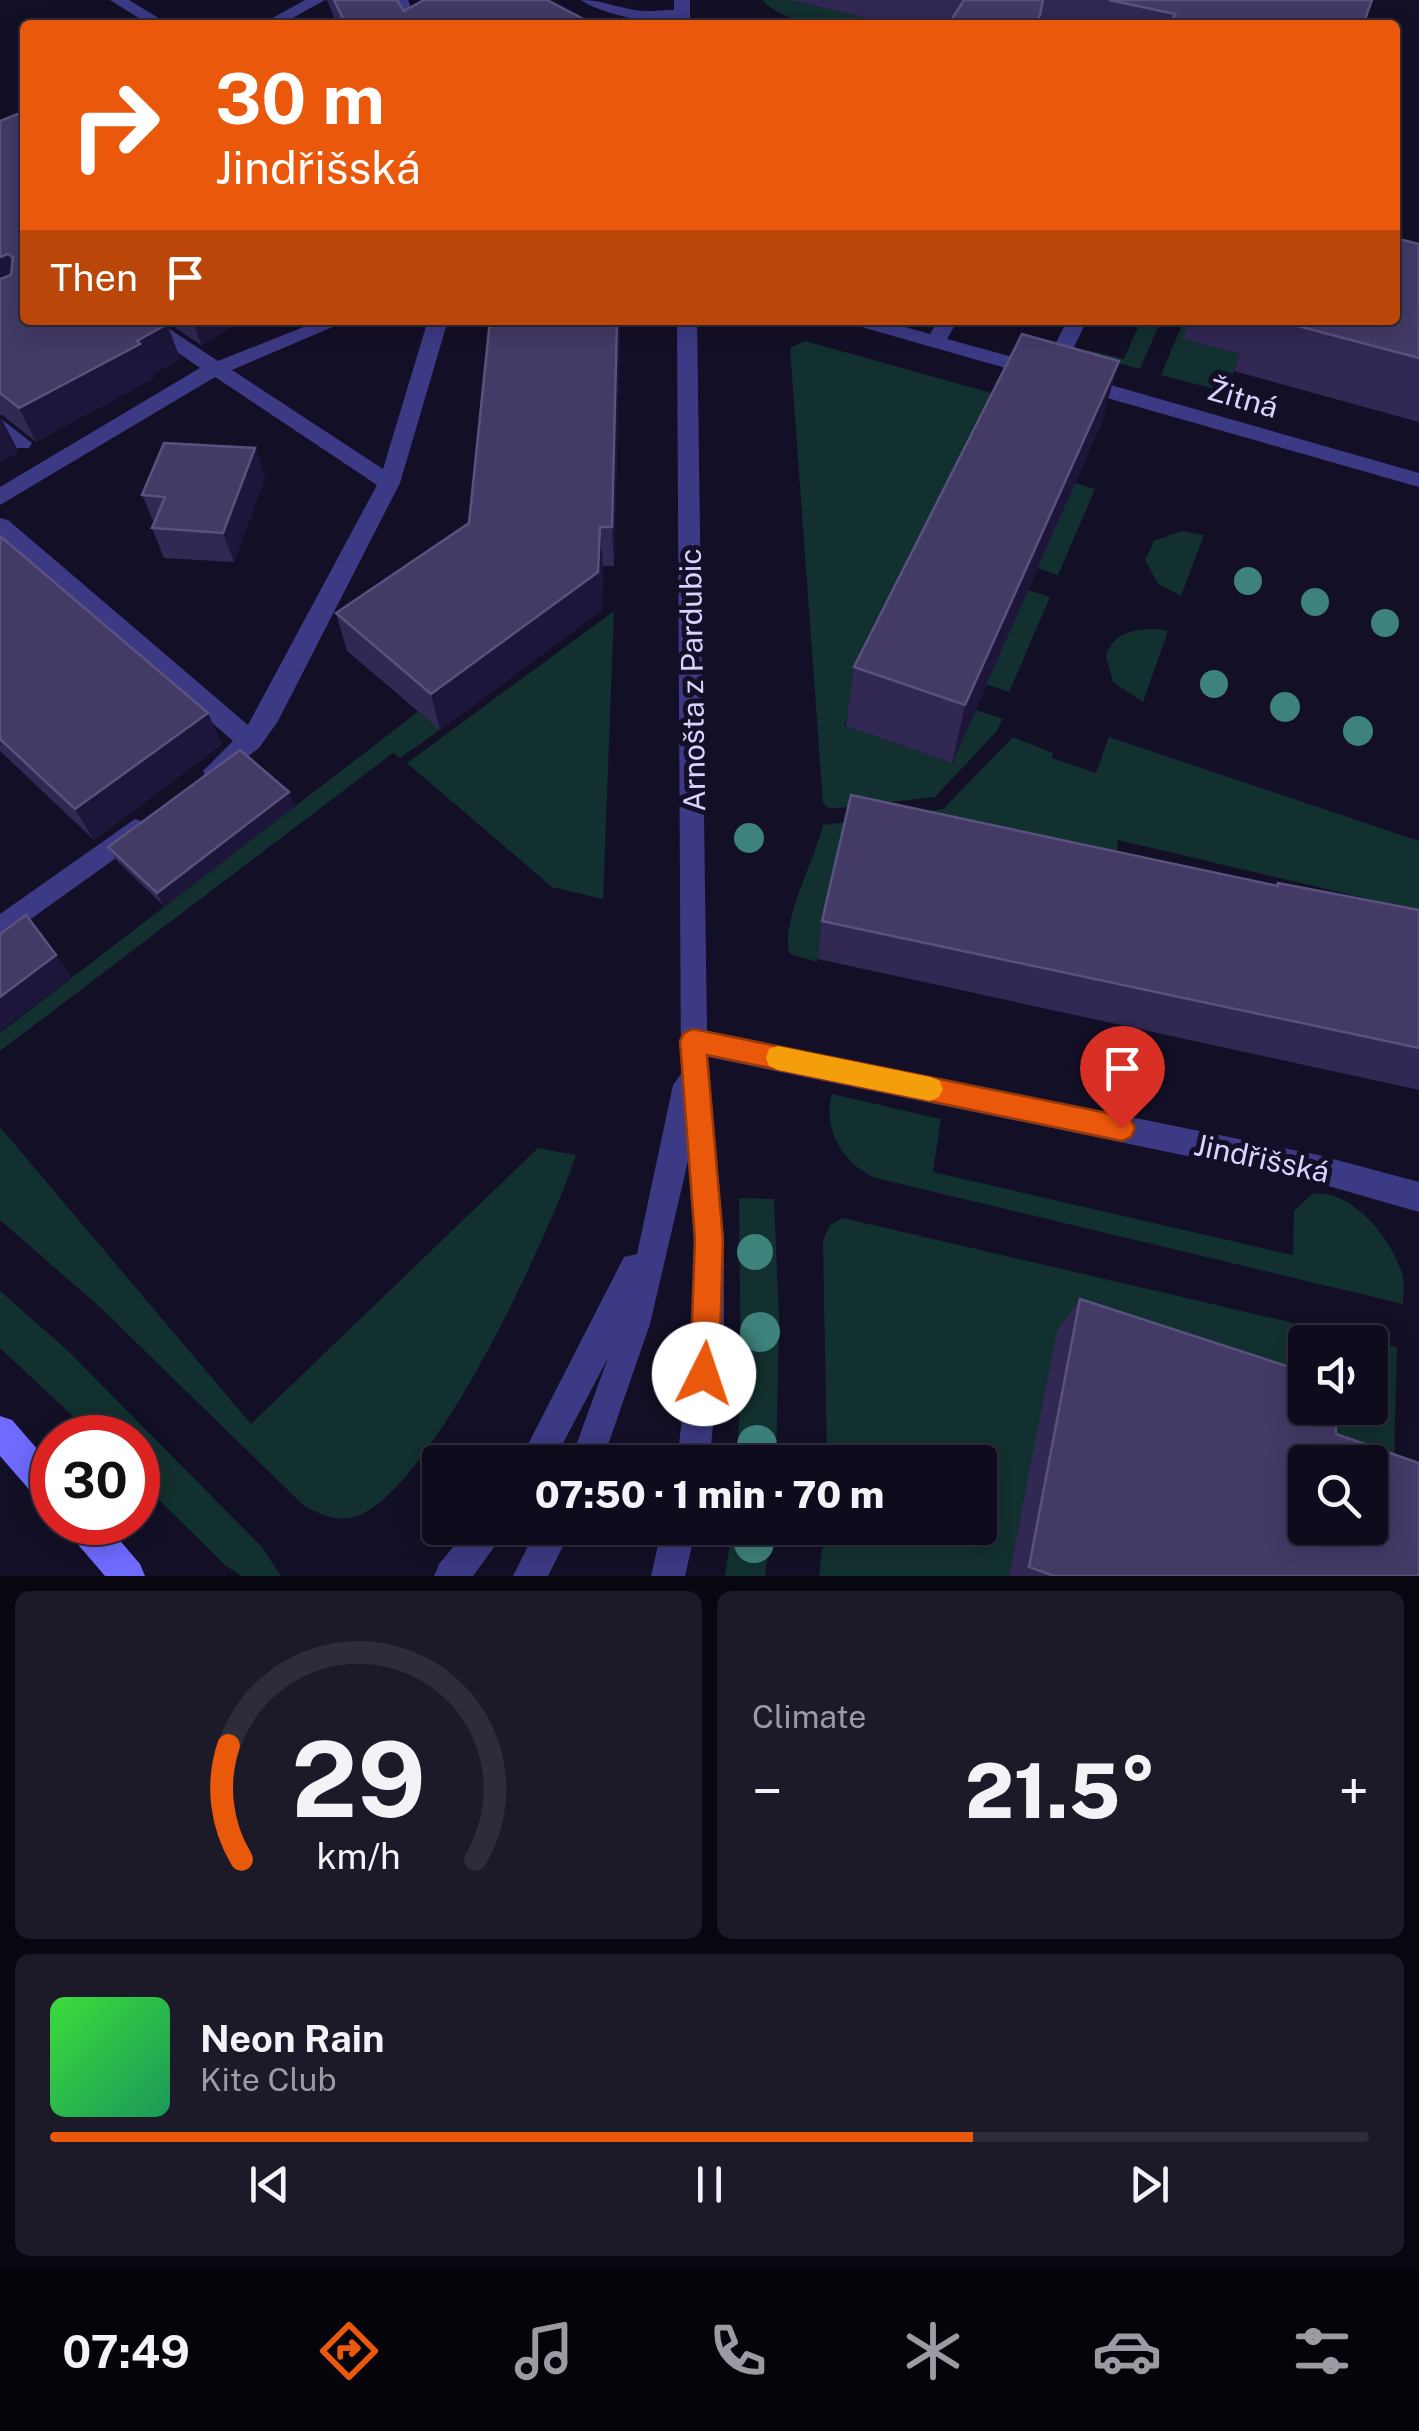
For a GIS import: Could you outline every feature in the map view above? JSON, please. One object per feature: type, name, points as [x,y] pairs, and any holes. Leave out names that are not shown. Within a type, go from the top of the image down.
[{"type":"street","points":[[118,0],[153,20]]},
{"type":"street","points":[[278,20],[317,0]]},
{"type":"street","points":[[589,0],[639,16],[682,13]]},
{"type":"street","points":[[149,325],[389,483]]},
{"type":"street","points":[[0,497],[213,368],[326,325]]},
{"type":"street","points":[[193,787],[250,741],[287,681],[389,483],[436,325]]},
{"type":"street","name":"Arnošta z Pardubic","points":[[687,325],[693,1041],[709,1240],[708,1331],[696,1445]]},
{"type":"street","name":"Žitná","points":[[876,325],[1419,480]]},
{"type":"street","points":[[935,342],[945,325]]},
{"type":"street","points":[[1050,375],[1075,325]]},
{"type":"street","points":[[0,426],[22,443]]},
{"type":"street","points":[[0,526],[250,741]]},
{"type":"street","points":[[4,919],[148,820]]},
{"type":"street","name":"Arnošta z Pardubic","points":[[592,1445],[624,1358],[682,1115],[693,1041]]},
{"type":"street","name":"Jindřišská","points":[[693,1041],[1298,1165],[1419,1198]]},
{"type":"street","name":"Arnošta z Pardubic","points":[[545,1445],[632,1276],[682,1115]]},
{"type":"street","points":[[0,1432],[30,1465]]},
{"type":"street","points":[[101,1545],[128,1576]]},
{"type":"street","points":[[451,1576],[477,1545]]},
{"type":"street","points":[[530,1576],[547,1545]]},
{"type":"street","points":[[669,1576],[676,1545]]},
{"type":"green space","points":[[762,0],[891,0],[877,20],[799,20]]},
{"type":"green space","points":[[1139,325],[1159,325],[1140,369],[1085,354],[1087,350],[1124,359]]},
{"type":"green space","points":[[1182,325],[1198,325],[1240,355],[1226,392],[1161,375]]},
{"type":"green space","points":[[805,341],[1006,397],[844,725],[955,764],[976,710],[1003,719],[996,732],[935,797],[830,809],[823,803],[790,348]]},
{"type":"green space","points":[[1075,483],[1095,489],[1058,575],[1037,568]]},
{"type":"green space","points":[[1181,531],[1204,535],[1181,596],[1158,584],[1145,560],[1154,541]]},
{"type":"green space","points":[[1028,590],[1050,597],[1009,692],[986,684]]},
{"type":"green space","points":[[614,611],[603,899],[552,887],[407,763]]},
{"type":"green space","points":[[1168,631],[1143,702],[1113,682],[1106,656],[1113,642],[1125,634]]},
{"type":"green space","points":[[419,711],[440,730],[400,758],[393,753],[0,1051],[0,1033]]},
{"type":"green space","points":[[1013,737],[1053,753],[1052,758],[1096,773],[1109,737],[1419,841],[1419,911],[1118,840],[1113,894],[845,838],[817,962],[790,954],[788,941],[794,909],[823,825],[943,809]]},
{"type":"green space","points":[[832,1094],[941,1119],[933,1172],[1293,1255],[1294,1211],[1312,1194],[1341,1199],[1368,1218],[1389,1245],[1403,1277],[1403,1304],[876,1178],[854,1164],[838,1144],[830,1120]]},
{"type":"green space","points":[[0,1127],[251,1424],[538,1148],[576,1155],[516,1296],[455,1408],[430,1445],[422,1445],[422,1456],[390,1493],[352,1518],[323,1515],[302,1504],[102,1309],[0,1220]]},
{"type":"green space","points":[[739,1198],[774,1199],[779,1320],[776,1445],[738,1445]]},
{"type":"green space","points":[[843,1218],[1303,1325],[1288,1325],[1288,1425],[1388,1425],[1388,1345],[1397,1347],[1393,1497],[1388,1489],[1388,1445],[1288,1445],[1288,1469],[1010,1576],[819,1576],[822,1545],[997,1545],[997,1445],[827,1445],[823,1241],[830,1225]]},
{"type":"green space","points":[[0,1291],[66,1349],[131,1415],[72,1415],[0,1348]]},
{"type":"green space","points":[[160,1444],[261,1546],[281,1576],[242,1576],[226,1566],[160,1501]]},
{"type":"green space","points":[[730,1545],[769,1545],[765,1576],[725,1576]]},
{"type":"building","points":[[334,0],[397,0],[404,11],[424,0],[547,0],[585,20],[344,20]]},
{"type":"building","points":[[964,0],[1043,0],[1037,20],[951,20]]},
{"type":"building","points":[[1109,0],[1372,0],[1365,20],[1172,20],[1175,14]]},
{"type":"building","points":[[20,113],[20,325],[165,325],[137,341],[140,344],[19,408],[0,393],[0,279],[11,275],[13,257],[0,257],[0,121]]},
{"type":"building","points":[[1400,239],[1419,244],[1419,358],[1294,325],[1400,325]]},
{"type":"building","points":[[489,325],[617,325],[612,527],[600,527],[598,572],[431,694],[336,613],[469,523]]},
{"type":"building","points":[[1022,334],[1119,361],[965,705],[854,667]]},
{"type":"building","points":[[164,443],[255,448],[223,533],[152,528],[165,497],[142,495]]},
{"type":"building","points":[[0,536],[208,713],[75,809],[0,739]]},
{"type":"building","points":[[240,750],[289,792],[157,893],[108,847]]},
{"type":"building","points":[[851,795],[1278,886],[1419,910],[1419,1048],[822,921]]},
{"type":"building","points":[[26,915],[56,955],[0,997],[0,934]]},
{"type":"building","points":[[1080,1299],[1288,1366],[1288,1425],[1336,1425],[1336,1434],[1367,1445],[1288,1445],[1288,1545],[1388,1545],[1388,1452],[1419,1463],[1419,1576],[1054,1576],[1029,1567]]},
{"type":"slow traffic","points":[[778,1058],[930,1089]]},
{"type":"route","points":[[704,1374],[709,1240],[693,1041],[1122,1128]]}]
